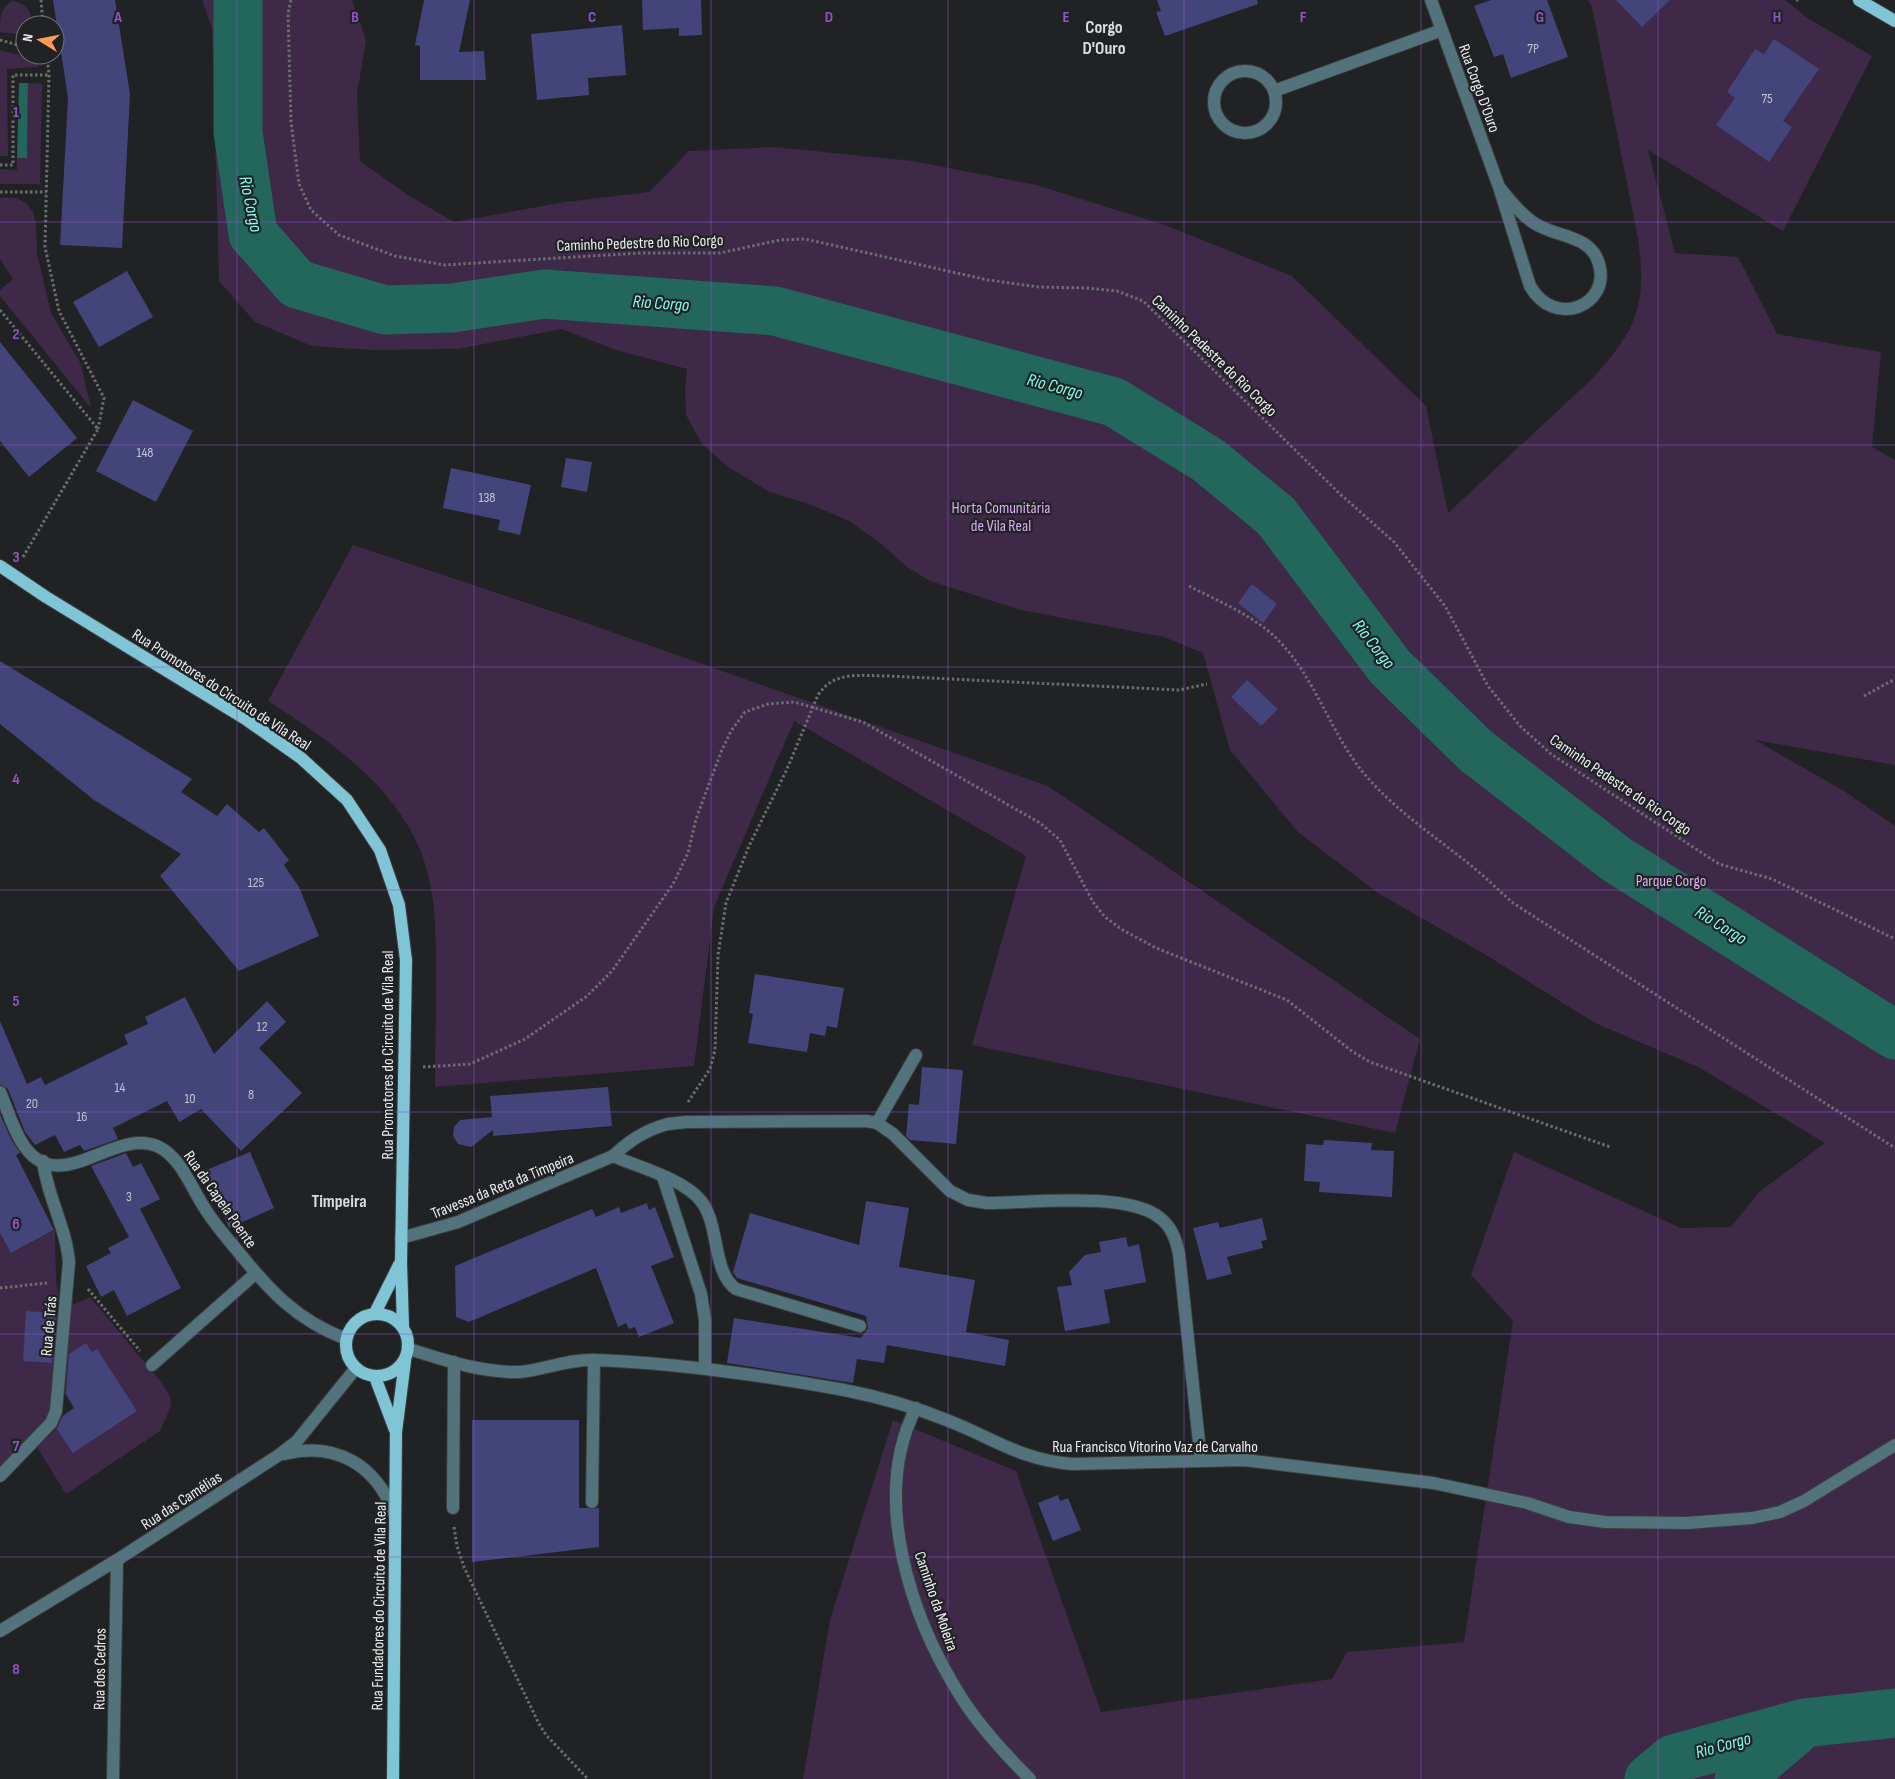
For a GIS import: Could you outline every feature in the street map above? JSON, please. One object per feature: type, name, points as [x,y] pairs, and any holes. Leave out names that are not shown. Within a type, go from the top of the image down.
[{"type":"main road","points":[[1864,1],[1895,21]]},
{"type":"main road","name":"Rua Promotores do Circuito de Vila Real","points":[[0,566],[284,745],[324,777],[355,811],[380,850],[399,905],[406,960],[401,1263]]},
{"type":"main road","points":[[375,1313],[401,1263]]},
{"type":"main road","points":[[401,1263],[403,1326],[408,1337],[407,1355],[397,1370],[386,1376],[375,1377],[365,1374],[356,1368],[350,1360],[346,1338],[356,1321],[375,1313],[394,1318],[403,1326]]},
{"type":"main road","name":"Rua Fundadores do Circuito de Vila Real","points":[[393,1779],[396,1432],[407,1355]]},
{"type":"main road","name":"Rua Fundadores do Circuito de Vila Real","points":[[375,1377],[396,1432]]},
{"type":"street","name":"Rua Corgo D'Ouro","points":[[1431,0],[1499,188],[1524,269],[1536,297],[1545,305],[1556,309],[1569,310],[1580,307],[1590,299],[1597,289],[1600,278],[1600,265],[1595,254],[1587,245],[1576,239],[1554,234],[1532,222],[1499,188]]},
{"type":"street","points":[[1274,90],[1442,30]]},
{"type":"street","points":[[1242,70],[1252,71],[1269,82],[1274,90],[1275,106],[1270,120],[1253,132],[1232,131],[1217,117],[1214,96],[1223,78],[1232,73],[1242,70]]},
{"type":"street","points":[[916,1055],[877,1123],[893,1134],[943,1186],[968,1200],[987,1204],[1114,1202],[1142,1209],[1159,1217],[1169,1227],[1179,1254],[1201,1461]]},
{"type":"street","points":[[0,1092],[21,1141],[32,1154],[43,1161]]},
{"type":"street","name":"Travessa da Reta da Timpeira","points":[[401,1238],[458,1222],[613,1156],[625,1144],[646,1131],[677,1122],[842,1119],[877,1123]]},
{"type":"street","name":"Rua da Capela Poente","points":[[43,1161],[53,1165],[74,1164],[132,1143],[145,1142],[158,1147],[169,1154],[178,1165],[204,1208],[277,1298],[302,1317],[324,1330],[346,1338]]},
{"type":"street","points":[[613,1156],[663,1177],[696,1195],[706,1208],[724,1276],[731,1286],[741,1291],[860,1326]]},
{"type":"street","name":"Rua de Trás","points":[[0,1476],[47,1428],[56,1415],[69,1266],[67,1243],[47,1184],[43,1161]]},
{"type":"street","points":[[663,1177],[701,1294],[705,1320],[705,1368]]},
{"type":"street","points":[[152,1365],[256,1274]]},
{"type":"street","name":"Rua Francisco Vitorino Vaz de Carvalho","points":[[407,1355],[454,1362],[500,1372],[520,1372],[562,1362],[594,1360],[705,1368],[845,1390],[916,1408],[957,1424],[1010,1450],[1048,1462],[1072,1464],[1244,1460],[1433,1483],[1527,1503],[1569,1517],[1605,1522],[1687,1523],[1752,1518],[1780,1512],[1804,1501],[1895,1444]]},
{"type":"street","points":[[592,1502],[594,1360]]},
{"type":"street","points":[[453,1508],[454,1362]]},
{"type":"street","name":"Rua das Camélias","points":[[0,1631],[117,1560],[279,1455],[297,1441],[356,1368]]},
{"type":"street","name":"Caminho da Moleira","points":[[916,1408],[905,1429],[896,1473],[899,1536],[908,1577],[934,1648],[962,1698],[999,1746],[1030,1779]]},
{"type":"street","points":[[279,1455],[299,1450],[321,1450],[341,1456],[360,1466],[376,1480],[388,1497],[395,1517]]},
{"type":"street","name":"Rua dos Cedros","points":[[113,1779],[117,1560]]},
{"type":"path","points":[[40,0],[42,15]]},
{"type":"path","name":"Caminho Pedestre do Rio Corgo","points":[[292,0],[288,13],[291,122],[299,184],[311,210],[339,235],[395,256],[444,265],[631,254],[720,253],[780,240],[805,239],[988,280],[1039,287],[1086,288],[1117,292],[1143,301],[1339,494],[1394,542],[1446,606],[1488,686],[1520,726],[1551,754],[1719,864],[1772,878],[1895,939]]},
{"type":"path","points":[[0,40],[15,44]]},
{"type":"path","points":[[12,575],[98,429],[104,398],[98,382],[59,311],[45,247],[48,65]]},
{"type":"path","points":[[0,164],[13,164],[13,75],[49,75]]},
{"type":"path","points":[[0,192],[46,192]]},
{"type":"path","points":[[0,310],[98,429]]},
{"type":"path","points":[[1189,586],[1246,616],[1279,641],[1305,676],[1347,753],[1368,778],[1396,807],[1462,858],[1513,903],[1895,1148]]},
{"type":"path","points":[[682,1106],[702,1084],[713,1059],[717,1031],[718,955],[726,903],[742,861],[787,769],[813,706],[825,685],[833,679],[844,677],[888,676],[1179,690],[1207,684]]},
{"type":"path","points":[[1864,696],[1895,679]]},
{"type":"path","points":[[404,1067],[470,1064],[525,1039],[587,996],[612,972],[672,884],[688,853],[696,819],[721,752],[731,731],[745,712],[776,703],[794,702],[842,714],[882,732],[1040,823],[1060,840],[1093,902],[1105,917],[1137,940],[1287,1000],[1353,1052],[1370,1062],[1610,1147]]},
{"type":"path","points":[[69,1266],[152,1365]]},
{"type":"path","points":[[0,1288],[68,1280]]},
{"type":"path","points":[[453,1508],[457,1546],[464,1567],[538,1722],[546,1735],[588,1779]]},
{"type":"green space","points":[[202,0],[352,0],[366,40],[357,94],[360,161],[408,195],[454,222],[565,202],[649,192],[689,151],[774,147],[913,161],[1036,185],[1165,225],[1292,276],[1426,406],[1448,513],[1594,377],[1621,344],[1636,314],[1640,298],[1641,281],[1638,239],[1592,7],[1588,0],[1785,0],[1806,17],[1872,56],[1783,231],[1648,150],[1675,253],[1738,257],[1777,334],[1881,352],[1872,447],[1895,460],[1895,765],[1755,740],[1844,791],[1895,826],[1895,1779],[803,1779],[830,1620],[893,1420],[1016,1471],[1101,1712],[1332,1679],[1347,1652],[1464,1642],[1513,1321],[1471,1275],[1514,1152],[1681,1228],[1731,1227],[1759,1192],[1825,1143],[1700,1068],[1595,1023],[1486,955],[1378,893],[1298,832],[1230,750],[1203,653],[1164,637],[1021,610],[930,581],[907,567],[880,543],[849,521],[814,506],[770,492],[728,467],[702,444],[686,415],[685,389],[687,369],[616,350],[562,329],[457,349],[371,350],[312,346],[255,322],[219,281],[212,28]]},
{"type":"green space","points":[[12,1],[25,6],[31,15],[15,15],[15,34],[0,32],[0,22],[5,7]]},
{"type":"green space","points":[[0,50],[15,54],[15,65],[37,65],[40,67],[7,69],[8,156],[0,156]]},
{"type":"green space","points":[[28,83],[42,84],[40,184],[0,184],[0,169],[17,170],[17,158],[27,158]]},
{"type":"green space","points":[[0,198],[16,198],[26,203],[33,212],[36,224],[37,253],[51,313],[81,364],[91,408],[0,296],[0,290],[13,279],[0,259]]},
{"type":"green space","points":[[353,545],[575,619],[1048,786],[1420,1039],[1395,1133],[972,1045],[1026,856],[794,721],[714,907],[694,1066],[435,1087],[436,969],[434,909],[427,870],[420,851],[399,812],[384,792],[367,775],[309,728],[268,701]]},
{"type":"green space","points":[[55,1230],[56,1282],[62,1312],[53,1416],[0,1470],[0,1233],[11,1253]]},
{"type":"green space","points":[[90,1297],[161,1382],[170,1397],[171,1406],[160,1431],[66,1494],[37,1447],[56,1429],[53,1422],[74,1408],[62,1389],[70,1306]]},
{"type":"shaded area","points":[[19,83],[28,83],[27,158],[17,158]]},
{"type":"building","points":[[53,0],[115,0],[130,94],[122,248],[60,245],[68,98],[63,65],[65,65],[65,15],[55,15]]},
{"type":"building","points":[[424,0],[470,0],[459,52],[484,51],[486,80],[420,80],[420,46],[415,45]]},
{"type":"building","points":[[642,0],[701,0],[702,35],[679,36],[679,28],[643,30]]},
{"type":"building","points":[[1157,0],[1257,0],[1258,4],[1165,36],[1156,12],[1161,11]]},
{"type":"building","points":[[1491,0],[1547,0],[1568,57],[1511,78],[1503,54],[1494,57],[1474,6]]},
{"type":"building","points":[[1616,0],[1670,0],[1642,27]]},
{"type":"building","points":[[622,25],[626,75],[588,78],[589,95],[537,100],[531,34]]},
{"type":"building","points":[[1774,39],[1819,69],[1783,121],[1792,127],[1769,162],[1716,125],[1735,98],[1727,92],[1755,49],[1764,54]]},
{"type":"building","points":[[127,271],[153,317],[99,347],[73,302]]},
{"type":"building","points":[[0,342],[77,438],[29,477],[0,441]]},
{"type":"building","points":[[133,400],[193,431],[156,502],[96,471]]},
{"type":"building","points":[[566,458],[592,462],[587,492],[561,487]]},
{"type":"building","points":[[451,468],[531,485],[520,535],[498,530],[500,520],[443,508]]},
{"type":"building","points":[[1252,584],[1277,604],[1263,623],[1238,603]]},
{"type":"building","points":[[0,661],[192,779],[181,792],[217,816],[227,804],[259,832],[264,828],[289,860],[284,865],[299,887],[319,936],[239,971],[160,876],[181,854],[94,800],[0,724]]},
{"type":"building","points":[[1247,680],[1278,709],[1261,726],[1231,697]]},
{"type":"building","points":[[755,974],[844,988],[837,1028],[827,1026],[825,1036],[810,1033],[807,1052],[748,1043],[753,1014],[749,1013]]},
{"type":"building","points":[[185,997],[214,1054],[267,1001],[286,1022],[259,1048],[302,1093],[241,1151],[201,1109],[179,1122],[167,1101],[113,1128],[118,1139],[84,1151],[80,1145],[64,1152],[55,1135],[35,1145],[25,1132],[8,1089],[0,1084],[0,1021],[27,1084],[41,1077],[45,1085],[128,1044],[124,1035],[148,1024],[145,1017]]},
{"type":"building","points":[[922,1067],[963,1070],[956,1144],[910,1140],[906,1136],[909,1104],[919,1105]]},
{"type":"building","points":[[608,1087],[612,1126],[493,1136],[493,1130],[471,1147],[458,1144],[453,1136],[454,1127],[460,1120],[492,1117],[490,1096]]},
{"type":"building","points":[[0,1114],[11,1139],[20,1153],[16,1155],[54,1230],[11,1253],[0,1233]]},
{"type":"building","points":[[1324,1140],[1372,1143],[1371,1150],[1394,1151],[1392,1197],[1319,1192],[1320,1182],[1304,1181],[1306,1144],[1323,1145]]},
{"type":"building","points":[[250,1152],[274,1208],[229,1228],[204,1171]]},
{"type":"building","points":[[126,1153],[133,1167],[141,1163],[160,1199],[140,1209],[181,1288],[127,1316],[114,1290],[101,1297],[86,1266],[111,1253],[108,1248],[129,1237],[91,1166]]},
{"type":"building","points":[[866,1201],[909,1208],[899,1267],[975,1280],[966,1332],[1009,1340],[1005,1366],[887,1345],[884,1363],[857,1359],[853,1383],[727,1363],[734,1318],[861,1338],[868,1328],[866,1316],[737,1278],[733,1272],[750,1213],[859,1245]]},
{"type":"building","points":[[647,1203],[649,1210],[655,1207],[674,1257],[651,1266],[674,1323],[639,1337],[635,1327],[629,1329],[626,1323],[618,1327],[596,1268],[469,1322],[456,1317],[455,1266],[592,1209],[596,1217],[619,1207],[621,1213]]},
{"type":"building","points":[[1262,1218],[1267,1240],[1261,1241],[1263,1248],[1227,1257],[1232,1274],[1207,1280],[1193,1228],[1218,1222],[1220,1228]]},
{"type":"building","points":[[1126,1237],[1128,1247],[1139,1244],[1146,1282],[1104,1290],[1110,1323],[1065,1331],[1057,1287],[1072,1285],[1069,1272],[1085,1255],[1101,1252],[1099,1242]]},
{"type":"building","points":[[26,1311],[56,1313],[52,1363],[23,1361]]},
{"type":"building","points":[[86,1343],[92,1352],[97,1349],[137,1411],[73,1453],[57,1429],[63,1416],[74,1408],[66,1394],[69,1354]]},
{"type":"building","points":[[472,1420],[579,1420],[579,1508],[599,1508],[599,1547],[472,1562]]},
{"type":"building","points":[[1058,1495],[1060,1501],[1068,1498],[1081,1530],[1053,1541],[1038,1503]]},
{"type":"waterway","name":"Rio Corgo","points":[[238,0],[238,132],[253,234],[297,284],[385,310],[452,308],[544,294],[775,311],[1114,402],[1208,460],[1276,516],[1390,667],[1476,751],[1616,859],[1895,1035]]},
{"type":"waterway","name":"Rio Corgo","points":[[1649,1779],[1673,1759],[1804,1723],[1895,1713]]},
{"type":"waterway","name":"Rio Corgo","points":[[1739,1779],[1795,1731]]},
{"type":"district","name":"Corgo D'Ouro","points":[[1104,37]]},
{"type":"district","name":"Timpeira","points":[[339,1201]]},
{"type":"park label","name":"Horta Comunitária de Vila Real","points":[[1001,516]]},
{"type":"park label","name":"Parque Corgo","points":[[1671,880]]}]
